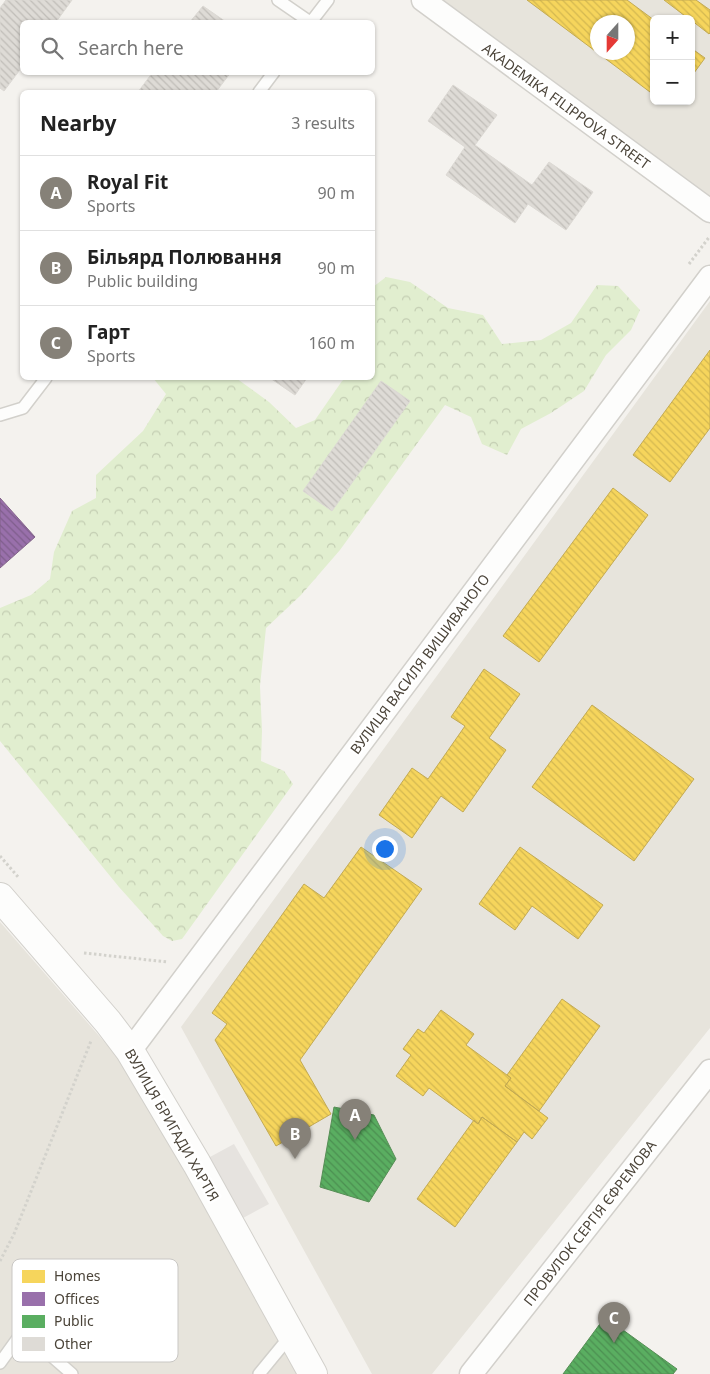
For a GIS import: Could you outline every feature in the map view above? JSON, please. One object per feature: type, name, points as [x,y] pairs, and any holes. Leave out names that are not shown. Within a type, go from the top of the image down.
[{"type":"street","name":"AKADEMIKA FILIPPOVA STREET","points":[[423,0],[710,211]]},
{"type":"street","name":"ВУЛИЦЯ ВАСИЛЯ ВИШИВАНОГО","points":[[130,1051],[710,277]]},
{"type":"street","name":"ВУЛИЦЯ БРИГАДИ ХАРТІЯ","points":[[0,898],[108,1022],[130,1051],[197,1164],[313,1374]]},
{"type":"street","name":"ПРОВУЛОК СЕРГІЯ ЄФРЕМОВА","points":[[471,1374],[710,1071]]},
{"type":"lane","points":[[278,0],[307,20]]},
{"type":"lane","points":[[312,20],[328,0]]},
{"type":"lane","points":[[260,90],[272,75]]},
{"type":"lane","points":[[0,415],[23,408],[44,380]]},
{"type":"lane","points":[[259,1374],[291,1335]]},
{"type":"lane","points":[[0,1362],[12,1346]]},
{"type":"lane","points":[[58,1362],[72,1374]]},
{"type":"path","points":[[0,1261],[14,1234],[91,1040]]},
{"type":"shaded area","points":[[443,0],[710,0],[710,199]]},
{"type":"shaded area","points":[[710,301],[710,1028],[432,1374],[372,1374],[181,1027]]},
{"type":"shaded area","points":[[0,922],[147,1091],[302,1374],[0,1374]]},
{"type":"shaded area","points":[[234,1144],[269,1204],[230,1225],[197,1164]]},
{"type":"green space","points":[[386,277],[410,282],[448,308],[483,315],[502,344],[541,340],[571,323],[597,285],[618,286],[640,310],[631,330],[606,355],[584,391],[551,413],[521,429],[507,455],[482,444],[471,417],[445,405],[340,550],[301,595],[266,628],[260,686],[261,761],[284,771],[293,784],[182,939],[172,941],[163,936],[119,887],[0,741],[0,608],[31,595],[50,579],[54,552],[72,511],[96,498],[96,475],[143,431],[166,394],[155,380],[239,380],[269,402],[296,428],[315,420],[343,380],[375,380],[375,285]]},
{"type":"building: Homes","points":[[527,0],[627,0],[650,17],[650,92],[607,60],[635,60],[635,15],[590,15],[590,47]]},
{"type":"building: Homes","points":[[664,0],[696,0],[710,10],[710,33],[695,23],[695,15],[684,15]]},
{"type":"building: Homes","points":[[695,51],[705,58],[695,72]]},
{"type":"building: Homes","points":[[710,350],[710,428],[670,482],[633,455]]},
{"type":"building: Homes","points":[[613,488],[648,515],[539,662],[503,636]]},
{"type":"building: Homes","points":[[484,669],[520,694],[489,738],[506,750],[463,812],[441,796],[412,838],[379,815],[412,768],[428,779],[465,726],[451,717]]},
{"type":"building: Homes","points":[[592,705],[694,779],[634,861],[532,787]]},
{"type":"building: Homes","points":[[361,847],[422,889],[300,1060],[331,1114],[276,1146],[215,1040],[227,1024],[212,1013],[304,884],[324,898]]},
{"type":"building: Homes","points":[[520,847],[603,905],[578,939],[532,906],[515,930],[479,904]]},
{"type":"building: Homes","points":[[562,999],[600,1026],[539,1111],[505,1086],[511,1078],[507,1075]]},
{"type":"building: Homes","points":[[441,1010],[474,1034],[466,1045],[511,1078],[505,1086],[548,1118],[532,1139],[524,1132],[517,1142],[482,1117],[478,1124],[429,1088],[423,1096],[396,1076],[411,1055],[403,1049],[418,1029],[424,1033]]},
{"type":"building: Homes","points":[[482,1117],[517,1142],[455,1227],[417,1199],[474,1120],[478,1124]]},
{"type":"building: Offices","points":[[0,498],[35,537],[0,568]]},
{"type":"building: Public","points":[[334,1107],[374,1115],[396,1159],[369,1202],[320,1187]]},
{"type":"building: Public","points":[[605,1317],[677,1369],[673,1374],[563,1374]]},
{"type":"building: Other","points":[[6,0],[72,0],[57,20],[20,20],[20,70],[4,91],[0,88],[0,8]]},
{"type":"building: Other","points":[[203,6],[223,20],[192,20]]},
{"type":"building: Other","points":[[151,75],[229,75],[218,90],[140,90]]},
{"type":"building: Other","points":[[453,85],[497,115],[475,145],[532,185],[549,162],[593,192],[566,230],[528,204],[515,223],[446,175],[465,147],[428,121]]},
{"type":"building: Other","points":[[273,380],[306,380],[295,395]]},
{"type":"building: Other","points":[[381,381],[410,401],[332,511],[303,491]]},
{"type":"place","name":"Royal Fit","points":[[355,1140]]},
{"type":"place","name":"Більярд Полювання","points":[[295,1159]]},
{"type":"place","name":"Гарт","points":[[614,1343]]}]
